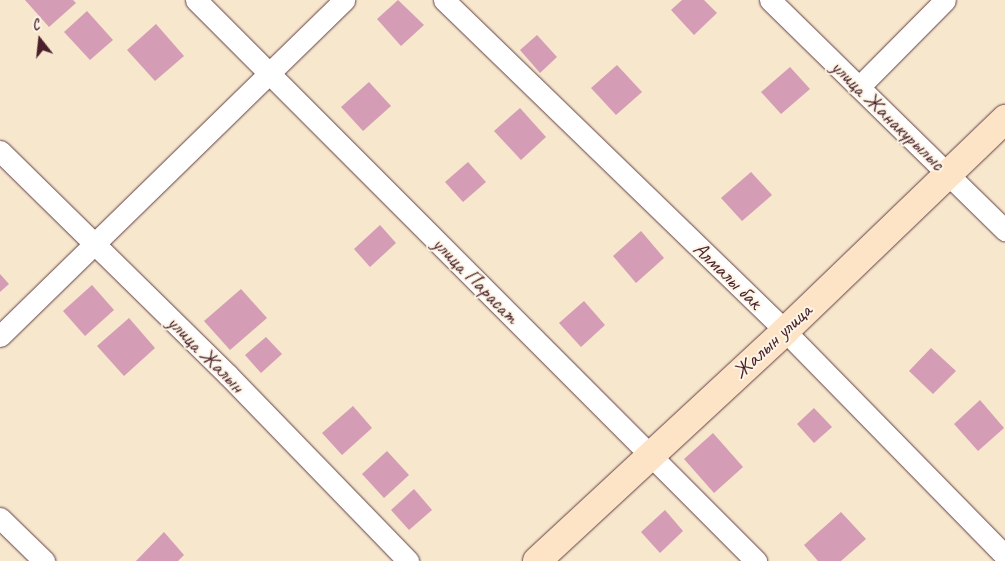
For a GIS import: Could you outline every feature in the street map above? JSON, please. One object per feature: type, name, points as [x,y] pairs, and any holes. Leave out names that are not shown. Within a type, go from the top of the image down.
[{"type":"street","name":"улица Парасат","points":[[196,0],[756,561]]},
{"type":"street","points":[[0,336],[268,72],[344,0]]},
{"type":"street","name":"Алмалы бак","points":[[444,0],[785,331],[1005,556]]},
{"type":"street","name":"улица Жанакурылыс","points":[[770,0],[1005,230]]},
{"type":"street","points":[[859,87],[945,0]]},
{"type":"street","name":"Жалын улица","points":[[537,561],[650,453],[785,331],[946,173],[1005,119]]},
{"type":"street","name":"улица Жалын","points":[[0,151],[228,375],[408,561]]},
{"type":"street","points":[[0,518],[44,561]]},
{"type":"building","points":[[25,0],[73,0],[76,3],[49,27]]},
{"type":"building","points":[[398,0],[424,25],[401,46],[377,19]]},
{"type":"building","points":[[682,0],[704,0],[717,13],[694,35],[671,10]]},
{"type":"building","points":[[87,11],[113,40],[90,60],[64,32]]},
{"type":"building","points":[[156,24],[184,56],[155,81],[127,50]]},
{"type":"building","points":[[537,35],[557,57],[540,73],[520,50]]},
{"type":"building","points":[[617,65],[642,92],[616,115],[591,88]]},
{"type":"building","points":[[790,67],[810,89],[781,114],[761,92]]},
{"type":"building","points":[[369,82],[391,106],[363,131],[341,107]]},
{"type":"building","points":[[520,108],[546,137],[521,160],[494,131]]},
{"type":"building","points":[[468,162],[486,182],[463,202],[445,182]]},
{"type":"building","points":[[751,172],[772,195],[742,221],[721,198]]},
{"type":"building","points":[[380,225],[396,243],[370,267],[354,249]]},
{"type":"building","points":[[641,231],[664,258],[636,283],[613,256]]},
{"type":"building","points":[[0,274],[9,284],[0,292]]},
{"type":"building","points":[[92,285],[114,310],[85,336],[63,311]]},
{"type":"building","points":[[241,289],[267,318],[230,350],[204,321]]},
{"type":"building","points":[[584,301],[605,325],[581,347],[559,323]]},
{"type":"building","points":[[129,318],[155,348],[124,376],[97,346]]},
{"type":"building","points":[[266,337],[282,354],[261,373],[245,355]]},
{"type":"building","points":[[931,348],[956,371],[933,394],[909,371]]},
{"type":"building","points":[[980,400],[1004,428],[978,451],[954,424]]},
{"type":"building","points":[[353,406],[372,428],[342,455],[322,433]]},
{"type":"building","points":[[814,408],[832,427],[814,443],[797,424]]},
{"type":"building","points":[[713,433],[743,467],[714,493],[684,459]]},
{"type":"building","points":[[387,451],[409,475],[384,498],[362,474]]},
{"type":"building","points":[[414,489],[432,510],[409,530],[391,510]]},
{"type":"building","points":[[665,510],[683,531],[660,553],[641,532]]},
{"type":"building","points":[[841,512],[866,539],[841,561],[818,561],[804,545]]},
{"type":"building","points":[[164,532],[184,555],[178,561],[136,561]]}]
